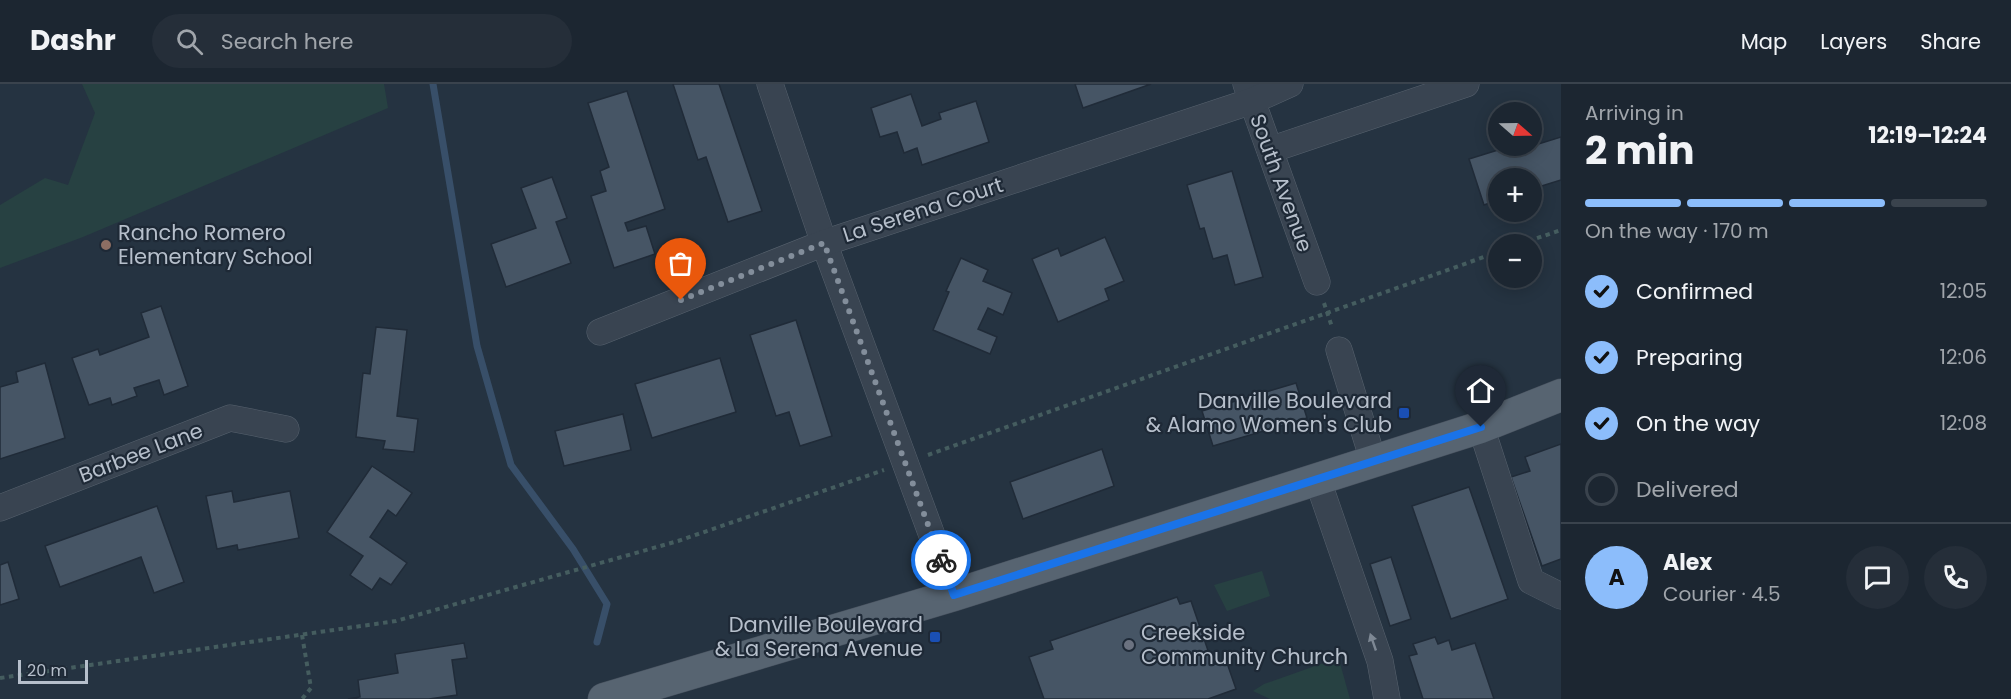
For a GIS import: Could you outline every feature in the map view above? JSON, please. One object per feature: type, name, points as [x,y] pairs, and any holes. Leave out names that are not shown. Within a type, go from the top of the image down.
[{"type":"main road","points":[[604,699],[954,595],[1481,427],[1561,394]]},
{"type":"street","points":[[770,84],[824,243],[954,595]]},
{"type":"street","name":"La Serena Court","points":[[600,332],[824,243],[1249,93],[1290,84]]},
{"type":"street","points":[[1270,150],[1466,84]]},
{"type":"street","name":"South Avenue","points":[[1249,93],[1317,282]]},
{"type":"street","points":[[1339,350],[1373,460]]},
{"type":"street","name":"Barbee Lane","points":[[0,508],[230,418],[286,429]]},
{"type":"street","points":[[1481,427],[1531,581],[1561,596]]},
{"type":"street","points":[[1317,478],[1380,661],[1386,699]]},
{"type":"path","points":[[1542,236],[1561,230]]},
{"type":"path","points":[[0,678],[396,621],[532,583],[678,541],[1488,256]]},
{"type":"path","points":[[1317,282],[1339,350]]},
{"type":"path","points":[[302,635],[311,688],[302,699]]},
{"type":"green space","points":[[82,84],[384,84],[388,108],[83,237],[0,268],[0,205],[45,178],[68,185],[95,113]]},
{"type":"green space","points":[[1262,571],[1270,596],[1227,611],[1214,585]]},
{"type":"green space","points":[[1332,660],[1340,663],[1350,699],[1270,699],[1253,691],[1264,684]]},
{"type":"building","points":[[673,84],[719,84],[762,211],[728,222],[706,157],[698,160]]},
{"type":"building","points":[[1075,84],[1151,84],[1083,108]]},
{"type":"building","points":[[627,91],[665,209],[625,223],[628,231],[646,226],[655,254],[614,268],[591,196],[606,191],[600,171],[609,167],[588,103]]},
{"type":"building","points":[[911,94],[922,126],[941,119],[939,113],[976,101],[989,142],[922,165],[917,148],[904,153],[897,132],[880,137],[871,108]]},
{"type":"building","points":[[1561,137],[1561,180],[1542,186],[1542,168],[1488,168],[1488,204],[1484,205],[1469,159],[1488,153],[1488,156],[1542,156],[1542,143]]},
{"type":"building","points":[[1232,171],[1263,277],[1235,285],[1227,255],[1213,259],[1204,228],[1200,229],[1187,185]]},
{"type":"building","points":[[552,177],[567,218],[556,222],[571,263],[506,287],[491,244],[536,228],[521,188]]},
{"type":"building","points":[[1105,237],[1124,281],[1105,289],[1109,300],[1058,322],[1032,259],[1058,248],[1061,256]]},
{"type":"building","points":[[961,258],[988,270],[983,281],[1012,293],[1003,315],[988,308],[978,329],[997,337],[990,354],[933,330],[949,292],[946,291]]},
{"type":"building","points":[[161,306],[188,386],[164,395],[159,380],[134,388],[137,396],[112,405],[110,398],[89,405],[72,358],[98,349],[100,355],[149,337],[141,313]]},
{"type":"building","points":[[796,320],[832,436],[800,446],[789,412],[776,416],[750,335]]},
{"type":"building","points":[[376,327],[407,330],[397,416],[418,419],[414,452],[383,449],[385,441],[356,437],[363,373],[370,374]]},
{"type":"building","points":[[720,358],[736,412],[652,438],[635,384]]},
{"type":"building","points":[[45,363],[65,438],[0,459],[0,387],[18,382],[16,372]]},
{"type":"building","points":[[1296,383],[1307,418],[1213,446],[1202,411]]},
{"type":"building","points":[[623,414],[631,450],[564,466],[555,431]]},
{"type":"building","points":[[1561,444],[1561,559],[1542,566],[1511,477],[1530,471],[1525,457]]},
{"type":"building","points":[[1102,449],[1114,486],[1023,519],[1010,482]]},
{"type":"building","points":[[372,466],[412,493],[396,516],[388,510],[370,537],[407,563],[391,585],[380,578],[372,590],[350,575],[363,556],[327,532]]},
{"type":"building","points":[[1469,487],[1508,599],[1451,619],[1412,506]]},
{"type":"building","points":[[232,491],[234,502],[290,491],[299,538],[238,550],[237,545],[217,549],[206,496]]},
{"type":"building","points":[[157,506],[184,582],[154,593],[141,557],[60,587],[45,546]]},
{"type":"building","points":[[1391,557],[1411,619],[1390,626],[1370,564]]},
{"type":"building","points":[[8,562],[19,599],[0,605],[0,565]]},
{"type":"building","name":"Creekside Community Church","points":[[1177,597],[1180,604],[1191,601],[1213,665],[1226,660],[1236,689],[1208,699],[1044,699],[1029,657],[1053,649],[1050,641]]},
{"type":"building","points":[[1435,637],[1438,644],[1449,640],[1452,650],[1475,643],[1494,699],[1423,699],[1409,656],[1417,654],[1413,644]]},
{"type":"building","points":[[464,643],[467,658],[452,660],[457,695],[429,699],[348,699],[360,697],[358,680],[398,673],[395,654]]},
{"type":"waterway","points":[[433,84],[477,346],[511,465],[573,549],[607,604],[597,642]]},
{"type":"way so far","points":[[681,300],[824,243],[941,560]]},
{"type":"place","name":"Rancho Romero Elementary School","points":[[106,245]]},
{"type":"place","name":"Danville Boulevard & Alamo Women's Club","points":[[1404,413]]},
{"type":"place","name":"Danville Boulevard & La Serena Avenue","points":[[935,637]]},
{"type":"place","name":"Creekside Community Church","points":[[1129,645]]},
{"type":"route","points":[[941,560],[954,595],[1481,427]]}]
